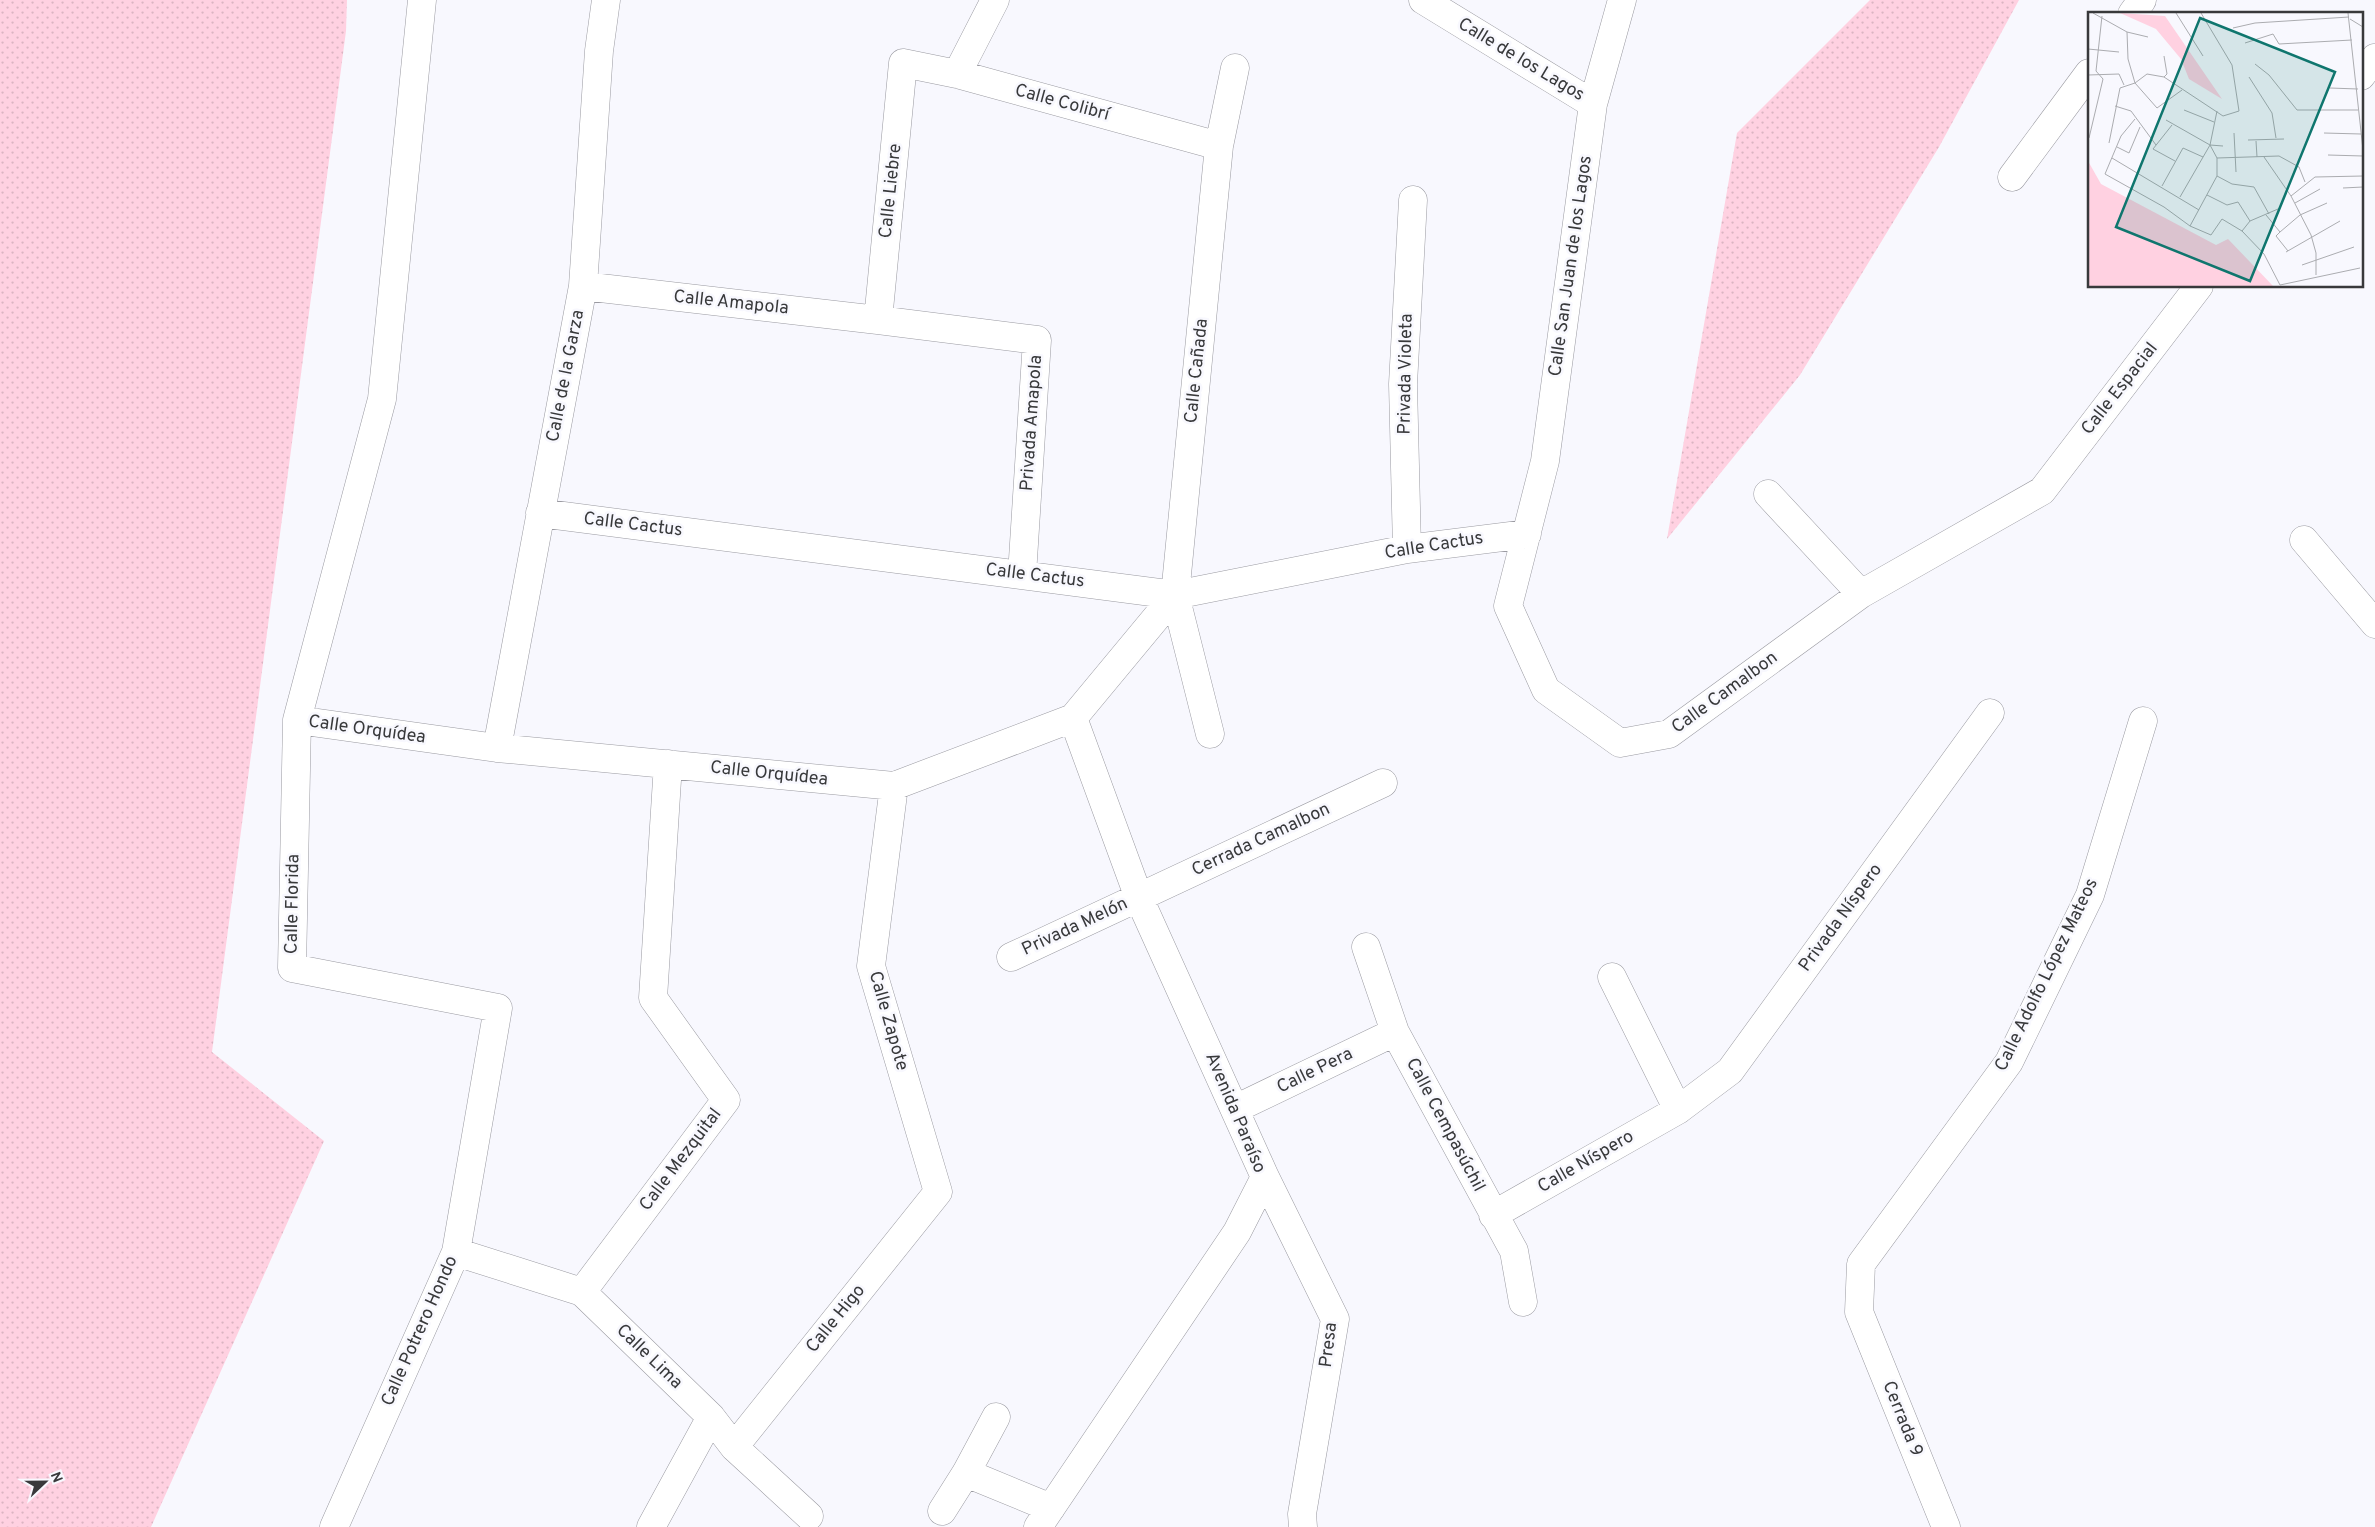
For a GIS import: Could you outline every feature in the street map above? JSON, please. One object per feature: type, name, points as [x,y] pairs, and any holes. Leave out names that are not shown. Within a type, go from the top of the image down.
[{"type":"street","points":[[297,720],[382,399],[422,0]]},
{"type":"street","name":"Calle de la Garza","points":[[497,748],[583,286],[599,51],[606,0]]},
{"type":"street","points":[[957,74],[995,0]]},
{"type":"street","name":"Calle de los Lagos","points":[[1423,0],[1593,104]]},
{"type":"street","name":"Calle San Juan de los Lagos","points":[[1527,534],[1545,461],[1593,104],[1622,0]]},
{"type":"street","points":[[2133,12],[2142,0]]},
{"type":"street","points":[[2362,75],[2375,58]]},
{"type":"street","name":"Calle Colibrí","points":[[903,62],[957,74],[1219,146]]},
{"type":"street","name":"Calle Liebre","points":[[878,320],[903,62]]},
{"type":"street","name":"Calle Cañada","points":[[1174,595],[1219,146],[1235,68]]},
{"type":"street","points":[[2012,177],[2088,74]]},
{"type":"street","name":"Privada Violeta","points":[[1407,549],[1403,384],[1413,200]]},
{"type":"street","name":"Calle Amapola","points":[[583,286],[878,320]]},
{"type":"street","name":"Calle Espacial","points":[[1861,594],[2042,491],[2197,288]]},
{"type":"street","name":"Privada Amapola","points":[[878,320],[1037,340],[1022,575]]},
{"type":"street","points":[[1768,494],[1861,594]]},
{"type":"street","name":"Calle Cactus","points":[[540,513],[1174,595],[1407,549],[1527,534]]},
{"type":"street","name":"Calle Camalbon","points":[[1527,534],[1508,606],[1546,690],[1620,743],[1669,734],[1861,594]]},
{"type":"street","points":[[2304,540],[2375,624]]},
{"type":"street","points":[[1174,595],[1210,734]]},
{"type":"street","name":"Calle Orquídea","points":[[297,720],[497,748],[894,786],[1073,718],[1174,595]]},
{"type":"street","name":"Privada Níspero","points":[[1678,1110],[1730,1071],[1990,713]]},
{"type":"street","name":"Avenida Paraíso","points":[[1044,1518],[1237,1232],[1265,1177],[1139,898],[1073,718]]},
{"type":"street","name":"Calle Florida","points":[[297,720],[292,968],[498,1008]]},
{"type":"street","name":"Calle Adolfo López Mateos","points":[[1858,1312],[1861,1264],[2009,1062],[2085,904],[2143,721]]},
{"type":"street","name":"Calle Mezquital","points":[[582,1292],[726,1100],[653,998],[668,764]]},
{"type":"street","name":"Cerrada Camalbon","points":[[1139,898],[1383,783]]},
{"type":"street","name":"Calle Zapote","points":[[894,786],[872,966],[938,1192]]},
{"type":"street","name":"Privada Melón","points":[[1011,957],[1139,898]]},
{"type":"street","name":"Calle Cempasúchil","points":[[1366,947],[1395,1032],[1514,1251],[1523,1302]]},
{"type":"street","points":[[1612,977],[1678,1110]]},
{"type":"street","name":"Calle Potrero Hondo","points":[[334,1527],[456,1252],[498,1008]]},
{"type":"street","name":"Calle Pera","points":[[1235,1109],[1395,1032]]},
{"type":"street","name":"Calle Níspero","points":[[1493,1215],[1678,1110]]},
{"type":"street","name":"Presa","points":[[1265,1177],[1334,1318],[1302,1514],[1303,1527]]},
{"type":"street","name":"Calle Higo","points":[[734,1447],[938,1192]]},
{"type":"street","name":"Calle Lima","points":[[456,1252],[582,1292],[711,1418],[734,1447],[809,1516]]},
{"type":"street","name":"Cerrada 9","points":[[1858,1312],[1946,1527]]},
{"type":"street","points":[[942,1511],[966,1473],[996,1417]]},
{"type":"street","points":[[651,1527],[711,1418]]},
{"type":"street","points":[[966,1473],[1044,1518]]},
{"type":"shaded area","points":[[0,0],[347,0],[346,31],[212,1052],[324,1141],[151,1527],[0,1527]]},
{"type":"shaded area","points":[[1870,0],[2019,0],[1939,147],[1800,375],[1667,539],[1737,133]]}]
